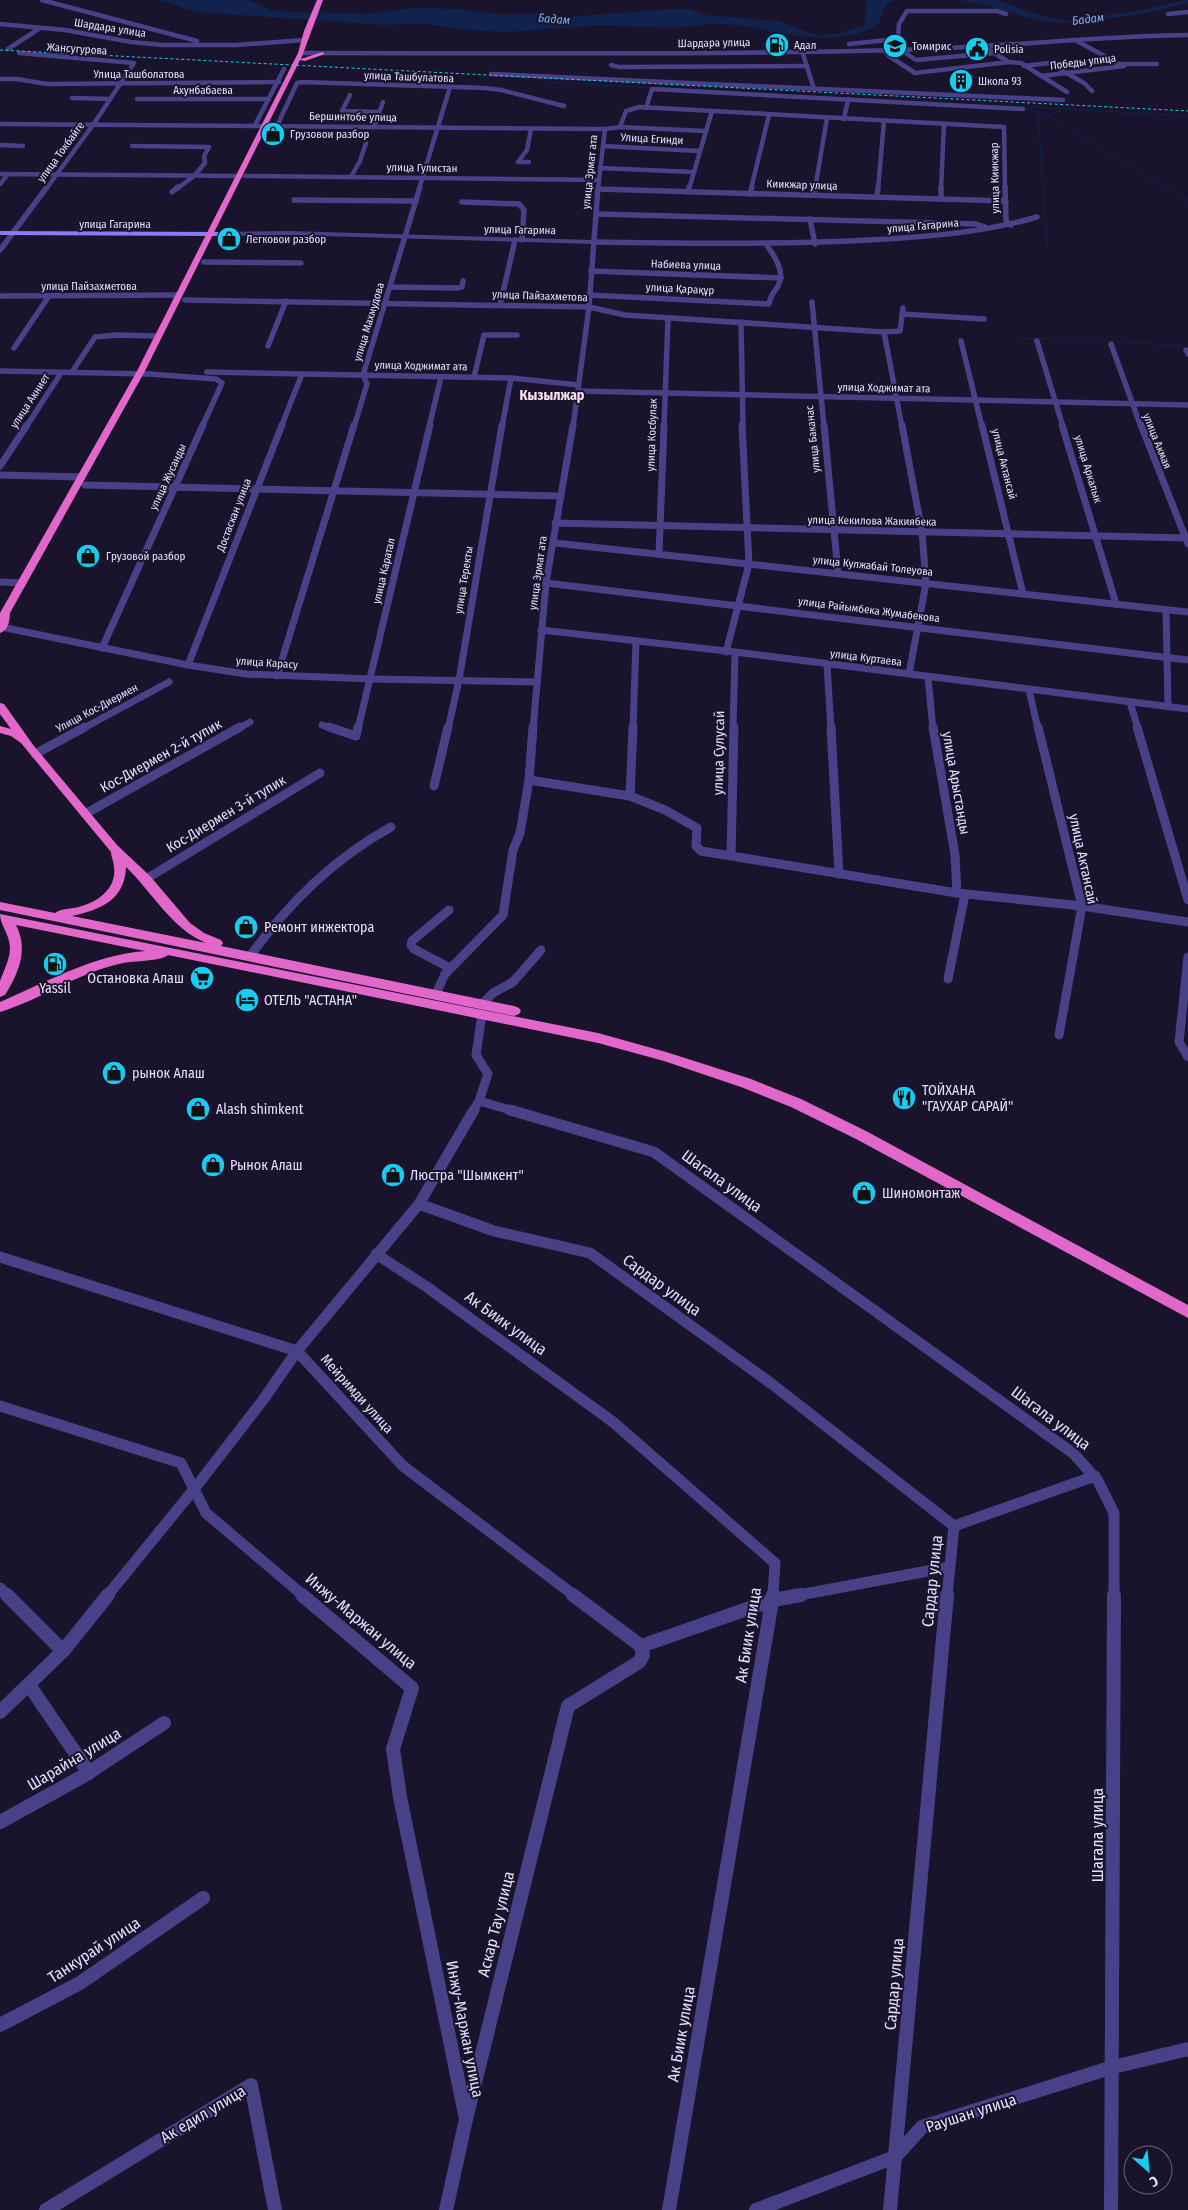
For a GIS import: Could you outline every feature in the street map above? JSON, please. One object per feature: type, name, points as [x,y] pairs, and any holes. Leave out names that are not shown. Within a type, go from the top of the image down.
[{"type":"highway","points":[[2,625],[85,485],[145,372],[305,51],[310,31],[320,6],[320,0]]},
{"type":"highway","points":[[320,6],[326,0]]},
{"type":"highway","points":[[305,51],[322,54]]},
{"type":"highway","points":[[305,51],[322,54]]},
{"type":"highway","points":[[14,603],[61,511],[145,372],[158,336],[204,262],[214,234]]},
{"type":"highway","points":[[0,706],[33,751],[85,814],[114,848],[146,879],[186,926],[200,936],[244,955]]},
{"type":"highway","points":[[0,729],[14,734],[33,751]]},
{"type":"highway","points":[[50,915],[73,913],[91,907],[104,900],[115,890],[121,880],[122,866],[114,848]]},
{"type":"highway","points":[[0,906],[436,994],[482,1009],[666,1057],[746,1083],[796,1103],[861,1134],[1188,1312]]},
{"type":"highway","points":[[3,919],[219,961],[601,1031],[670,1050],[750,1076],[801,1096],[867,1128],[1188,1302]]},
{"type":"highway","points":[[0,992],[9,979],[17,950],[13,929],[3,919]]},
{"type":"highway","points":[[0,1006],[92,968],[137,956],[156,954],[219,961]]},
{"type":"main road","name":"улица Гагарина","points":[[0,233],[214,234]]},
{"type":"street","name":"Шардара улица","points":[[42,0],[153,31],[218,46]]},
{"type":"street","points":[[844,50],[849,44],[898,40],[899,24],[907,12],[985,11],[1006,14]]},
{"type":"street","points":[[1168,14],[1188,12]]},
{"type":"street","name":"Шардара улица","points":[[0,24],[163,45],[305,51]]},
{"type":"street","points":[[8,49],[40,28]]},
{"type":"street","name":"Шардара улица","points":[[322,54],[901,50],[1074,39],[1188,35]]},
{"type":"street","points":[[1074,39],[1119,64],[1127,65]]},
{"type":"street","points":[[981,45],[1009,62]]},
{"type":"street","points":[[884,50],[916,73],[1015,61],[1041,76],[1049,85],[1066,92]]},
{"type":"street","points":[[901,50],[916,60],[994,54]]},
{"type":"street","points":[[802,51],[814,89]]},
{"type":"street","name":"Жансугурова","points":[[20,53],[134,63]]},
{"type":"street","points":[[599,79],[615,61],[618,53]]},
{"type":"street","name":"улица Токбайге","points":[[0,250],[57,176],[134,63]]},
{"type":"street","points":[[1024,66],[1049,63],[1084,83],[1092,91]]},
{"type":"street","name":"Победы улица","points":[[1041,76],[1127,65],[1157,64]]},
{"type":"street","points":[[611,65],[619,67],[807,66]]},
{"type":"street","points":[[266,126],[269,98],[279,82],[284,69]]},
{"type":"street","points":[[491,74],[1063,100],[1061,96],[1054,92]]},
{"type":"street","name":"Улица Ташболатова","points":[[0,79],[17,79],[47,84],[279,82]]},
{"type":"street","name":"улица Ташбулатова","points":[[266,126],[297,83],[494,89],[564,106]]},
{"type":"street","name":"улица Махмудова","points":[[277,676],[367,384],[363,375],[450,87]]},
{"type":"street","points":[[646,108],[652,89],[1023,108]]},
{"type":"street","points":[[350,95],[342,111],[379,112]]},
{"type":"street","points":[[72,98],[110,99]]},
{"type":"street","name":"Ахунбабаева","points":[[138,99],[269,98]]},
{"type":"street","points":[[844,119],[848,99]]},
{"type":"street","points":[[374,127],[383,102]]},
{"type":"street","points":[[620,126],[626,111],[632,108],[944,124],[941,199]]},
{"type":"street","name":"Улица Егинди","points":[[688,192],[712,112]]},
{"type":"street","points":[[750,194],[769,114]]},
{"type":"street","points":[[814,195],[827,118]]},
{"type":"street","points":[[877,197],[884,121]]},
{"type":"street","name":"Бершинтобе улица","points":[[0,124],[605,130],[620,126],[705,131]]},
{"type":"street","name":"улица Киикжар","points":[[944,124],[1004,127],[1006,221],[1011,225]]},
{"type":"street","points":[[529,162],[518,162],[527,150],[531,129]]},
{"type":"street","name":"улица Эрмат ата","points":[[436,994],[445,974],[450,968],[503,915],[513,850],[520,833],[529,780],[546,583],[555,543],[555,523],[579,388],[589,307],[598,189],[605,130]]},
{"type":"street","points":[[352,177],[366,144]]},
{"type":"street","points":[[4,147],[23,146]]},
{"type":"street","points":[[132,146],[209,147],[204,156],[205,163],[195,175],[172,192]]},
{"type":"street","name":"Улица Егинди","points":[[603,146],[699,151]]},
{"type":"street","points":[[600,168],[693,172]]},
{"type":"street","name":"улица Гулистан","points":[[0,174],[599,180]]},
{"type":"street","points":[[0,184],[8,174]]},
{"type":"street","name":"Киикжар улица","points":[[598,189],[1006,201]]},
{"type":"street","points":[[294,200],[416,201]]},
{"type":"street","points":[[462,202],[519,204],[524,210],[519,240],[500,305]]},
{"type":"street","points":[[597,214],[976,224],[987,228]]},
{"type":"street","name":"улица Гагарина","points":[[214,234],[288,233],[405,238],[594,242],[815,244],[932,236],[1011,225],[1037,217]]},
{"type":"street","points":[[810,219],[815,244]]},
{"type":"street","points":[[766,244],[774,255],[781,278]]},
{"type":"street","points":[[204,262],[301,263]]},
{"type":"street","name":"Набиева улица","points":[[591,272],[781,278]]},
{"type":"street","name":"улица Қарақұр","points":[[590,294],[769,304],[771,291],[778,285],[781,278]]},
{"type":"street","points":[[390,287],[457,288],[462,287],[463,281]]},
{"type":"street","name":"улица Пайзахметова","points":[[0,296],[589,307],[625,315],[884,332]]},
{"type":"street","points":[[14,348],[48,296]]},
{"type":"street","points":[[268,346],[286,301]]},
{"type":"street","name":"улица Баканас","points":[[812,302],[838,573]]},
{"type":"street","points":[[909,674],[926,583],[922,532],[884,332],[900,331],[902,311],[984,319]]},
{"type":"street","name":"улица Косбулак","points":[[659,554],[668,318]]},
{"type":"street","name":"улица Сулусай","points":[[731,855],[730,652],[750,564],[742,395],[741,322]]},
{"type":"street","points":[[72,372],[95,337],[116,335],[158,336]]},
{"type":"street","points":[[474,377],[484,335],[517,335]]},
{"type":"street","name":"улица Актансай","points":[[961,341],[1023,594]]},
{"type":"street","name":"улица Аркалык","points":[[1036,341],[1116,604]]},
{"type":"street","name":"улица Акмая","points":[[1111,344],[1132,403],[1187,540]]},
{"type":"street","name":"улица Ходжимат ата","points":[[0,371],[512,378],[579,388],[665,393],[1188,405]]},
{"type":"street","name":"улица Жусанды","points":[[102,648],[222,383],[216,379],[145,372]]},
{"type":"street","name":"улица Акниет","points":[[0,466],[61,373]]},
{"type":"street","name":"Достаскан улица","points":[[188,665],[255,489],[302,374]]},
{"type":"street","name":"улица Каратал","points":[[322,725],[356,736],[441,377]]},
{"type":"street","name":"улица Теректы","points":[[434,786],[459,680],[489,494],[512,378]]},
{"type":"street","points":[[0,474],[82,477]]},
{"type":"street","points":[[85,485],[560,496]]},
{"type":"street","name":"улица Кекилова Жакиябека","points":[[555,523],[1095,536],[1187,540]]},
{"type":"street","name":"улица Кулжабай Толеуова","points":[[555,543],[1188,612]]},
{"type":"street","points":[[0,582],[23,583]]},
{"type":"street","name":"улица Райымбека Жумабекова","points":[[546,583],[1188,660]]},
{"type":"street","points":[[1166,610],[1168,707]]},
{"type":"street","name":"улица Карасу","points":[[2,625],[102,648],[246,674],[371,679],[536,682]]},
{"type":"street","name":"улица Куртаева","points":[[541,630],[1188,709]]},
{"type":"street","points":[[630,796],[636,641]]},
{"type":"street","points":[[827,665],[839,874]]},
{"type":"street","name":"улица Арыстанды","points":[[928,677],[929,706],[961,894],[948,979]]},
{"type":"street","name":"Улица Кос-Диермен","points":[[33,751],[169,682]]},
{"type":"street","name":"улица Актансай","points":[[1029,690],[1082,906],[1059,1035]]},
{"type":"street","points":[[1130,702],[1188,900]]},
{"type":"street","name":"Кос-Диермен 2-й тупик","points":[[85,814],[250,722]]},
{"type":"street","name":"Кос-Диермен 3-й тупик","points":[[146,879],[320,773]]},
{"type":"street","points":[[529,780],[630,796],[665,810],[696,828],[696,846],[701,851],[961,894],[1082,906],[1188,922]]},
{"type":"street","points":[[244,955],[308,886],[372,836],[392,827]]},
{"type":"street","points":[[449,910],[412,941],[411,945],[414,949],[450,968]]},
{"type":"street","points":[[0,1712],[63,1651],[195,1488],[263,1400],[297,1351],[419,1204],[479,1101],[488,1074],[476,1056],[482,1009],[493,993],[513,982],[541,950]]},
{"type":"street","points":[[1187,1057],[1179,1042],[1188,957]]},
{"type":"street","name":"Шагала улица","points":[[479,1101],[654,1152],[1074,1454],[1088,1466],[1106,1492],[1114,1513],[1111,2210]]},
{"type":"street","name":"Сардар улица","points":[[419,1204],[494,1231],[590,1253],[772,1384],[954,1526],[890,2210]]},
{"type":"street","name":"Ак Биик улица","points":[[376,1254],[427,1287],[613,1422],[775,1563],[773,1600],[669,2210]]},
{"type":"street","name":"Мейримди улица","points":[[0,1257],[297,1351],[403,1466],[641,1646]]},
{"type":"street","name":"Инжу-Маржан улица","points":[[0,1406],[181,1463],[206,1513],[412,1688],[393,1749],[400,1797],[466,2119]]},
{"type":"street","points":[[954,1526],[1095,1476]]},
{"type":"street","points":[[641,1646],[773,1600],[949,1567]]},
{"type":"street","points":[[0,1588],[63,1651]]},
{"type":"street","name":"Аскар Тау улица","points":[[446,2210],[466,2119],[568,1706],[640,1662],[643,1654],[641,1646]]},
{"type":"street","points":[[29,1685],[89,1773]]},
{"type":"street","name":"Шарайна улица","points":[[0,1822],[89,1773],[164,1723]]},
{"type":"street","name":"Танкурай улица","points":[[0,2025],[80,1983],[203,1898]]},
{"type":"street","name":"Раушан улица","points":[[756,2210],[894,2157],[922,2127],[1112,2067],[1188,2049]]},
{"type":"street","name":"Ак едил улица","points":[[46,2210],[251,2085],[275,2210]]},
{"type":"water","name":"Бадам","points":[[159,0],[248,0],[274,11],[365,14],[414,8],[458,9],[494,14],[541,14],[568,17],[691,9],[705,15],[778,21],[820,36],[837,34],[864,25],[868,0],[897,0],[886,4],[879,23],[869,30],[854,35],[825,38],[795,36],[737,25],[709,24],[674,28],[602,25],[507,32],[465,30],[425,24],[383,25],[196,12]]},
{"type":"water","name":"Бадам","points":[[959,0],[997,0],[1039,15],[1066,21],[1143,10],[1184,0],[1188,0],[1188,3],[1136,15],[1066,23],[1039,21],[985,5]]},
{"type":"waterway","points":[[543,82],[653,88]]},
{"type":"waterway","points":[[1021,107],[1038,112]]},
{"type":"waterway","points":[[1030,107],[1188,116]]},
{"type":"waterway","points":[[1046,115],[1061,111]]},
{"type":"waterway","points":[[1038,112],[1046,115]]},
{"type":"waterway","points":[[1038,112],[1045,214]]},
{"type":"waterway","points":[[1046,115],[1188,201]]},
{"type":"waterway","points":[[1045,218],[1048,248]]},
{"type":"waterway","points":[[1013,338],[1107,341]]},
{"type":"waterway","points":[[1114,341],[1182,346]]},
{"type":"railway","points":[[0,50],[1188,111]]},
{"type":"place","name":"Адал","points":[[777,45]]},
{"type":"place","name":"Томирис","points":[[895,46]]},
{"type":"place","name":"Polisia","points":[[977,49]]},
{"type":"place","name":"Школа 93","points":[[961,81]]},
{"type":"place","name":"Грузовои разбор","points":[[273,134]]},
{"type":"place","name":"Легковои разбор","points":[[229,239]]},
{"type":"place","name":"Грузовой разбор","points":[[88,556]]},
{"type":"place","name":"Ремонт инжектора","points":[[246,927]]},
{"type":"place","name":"Yassil","points":[[55,964]]},
{"type":"place","name":"Остановка Алаш","points":[[202,978]]},
{"type":"place","name":"ОТЕЛЬ \"АСТАНА\"","points":[[247,1000]]},
{"type":"place","name":"рынок Алаш","points":[[114,1073]]},
{"type":"place","name":"ТОЙХАНА \"ГАУХАР САРАЙ\"","points":[[904,1098]]},
{"type":"place","name":"Alash shimkent","points":[[198,1109]]},
{"type":"place","name":"Рынок Алаш","points":[[213,1165]]},
{"type":"place","name":"Люстра \"Шымкент\"","points":[[393,1175]]},
{"type":"place","name":"Шиномонтаж","points":[[864,1193]]},
{"type":"district","name":"Кызылжар","points":[[552,395]]}]
